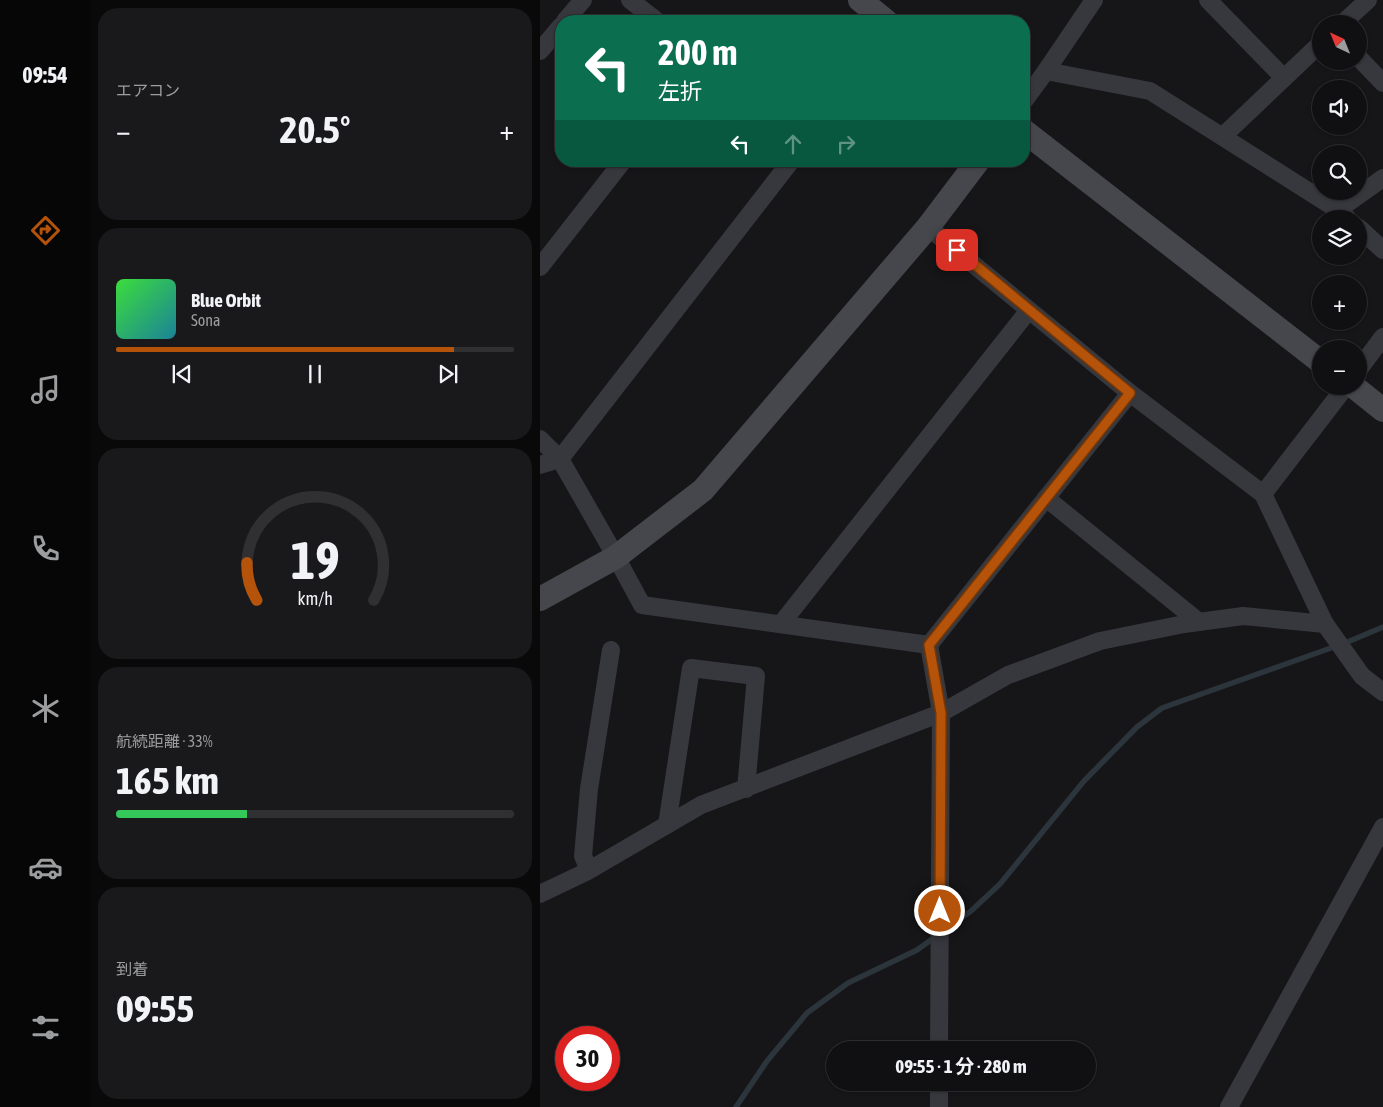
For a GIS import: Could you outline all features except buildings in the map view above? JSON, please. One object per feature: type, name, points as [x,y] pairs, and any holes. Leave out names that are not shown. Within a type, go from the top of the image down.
[{"type":"street","points":[[570,15],[583,0]]},
{"type":"street","points":[[630,0],[649,15]]},
{"type":"street","points":[[860,0],[879,15]]},
{"type":"street","points":[[1030,92],[1094,0]]},
{"type":"street","points":[[1208,0],[1284,78]]},
{"type":"street","points":[[1352,15],[1368,0]]},
{"type":"street","points":[[540,51],[555,33]]},
{"type":"street","points":[[1223,136],[1312,52]]},
{"type":"street","points":[[1368,67],[1383,83]]},
{"type":"street","points":[[1046,71],[1150,91],[1337,210]]},
{"type":"street","points":[[1030,136],[1312,355]]},
{"type":"street","points":[[540,267],[618,167]]},
{"type":"street","points":[[540,465],[560,459],[786,167]]},
{"type":"street","points":[[540,599],[616,557],[703,490],[928,227],[973,167]]},
{"type":"street","points":[[1347,210],[1383,178]]},
{"type":"street","points":[[928,227],[1130,393],[1263,494],[1325,624],[1362,676],[1383,692]]},
{"type":"street","points":[[1367,235],[1383,250]]},
{"type":"street","points":[[781,624],[1029,310]]},
{"type":"street","points":[[1367,358],[1383,337]]},
{"type":"street","points":[[939,1041],[941,713],[929,645],[1130,393]]},
{"type":"street","points":[[1263,494],[1339,395]]},
{"type":"street","points":[[1364,395],[1383,410]]},
{"type":"street","points":[[540,439],[560,459],[642,605],[929,645]]},
{"type":"street","points":[[1046,498],[1199,622]]},
{"type":"street","points":[[540,894],[589,870],[701,805],[941,713],[1008,675],[1100,641],[1199,622],[1243,616],[1325,624]]},
{"type":"street","points":[[589,870],[583,856],[589,789],[611,650]]},
{"type":"street","points":[[667,825],[691,668],[756,676],[746,788]]},
{"type":"street","points":[[1229,1107],[1383,827]]},
{"type":"street","points":[[939,1091],[939,1107]]},
{"type":"waterway","points":[[943,931],[971,911],[1000,884],[1084,781],[1137,727],[1162,708],[1345,643],[1383,627]]},
{"type":"waterway","points":[[736,1107],[767,1061],[807,1013],[848,983],[917,950],[935,937]]},
{"type":"route","points":[[940,911],[941,713],[929,645],[1130,393],[957,250]]}]
